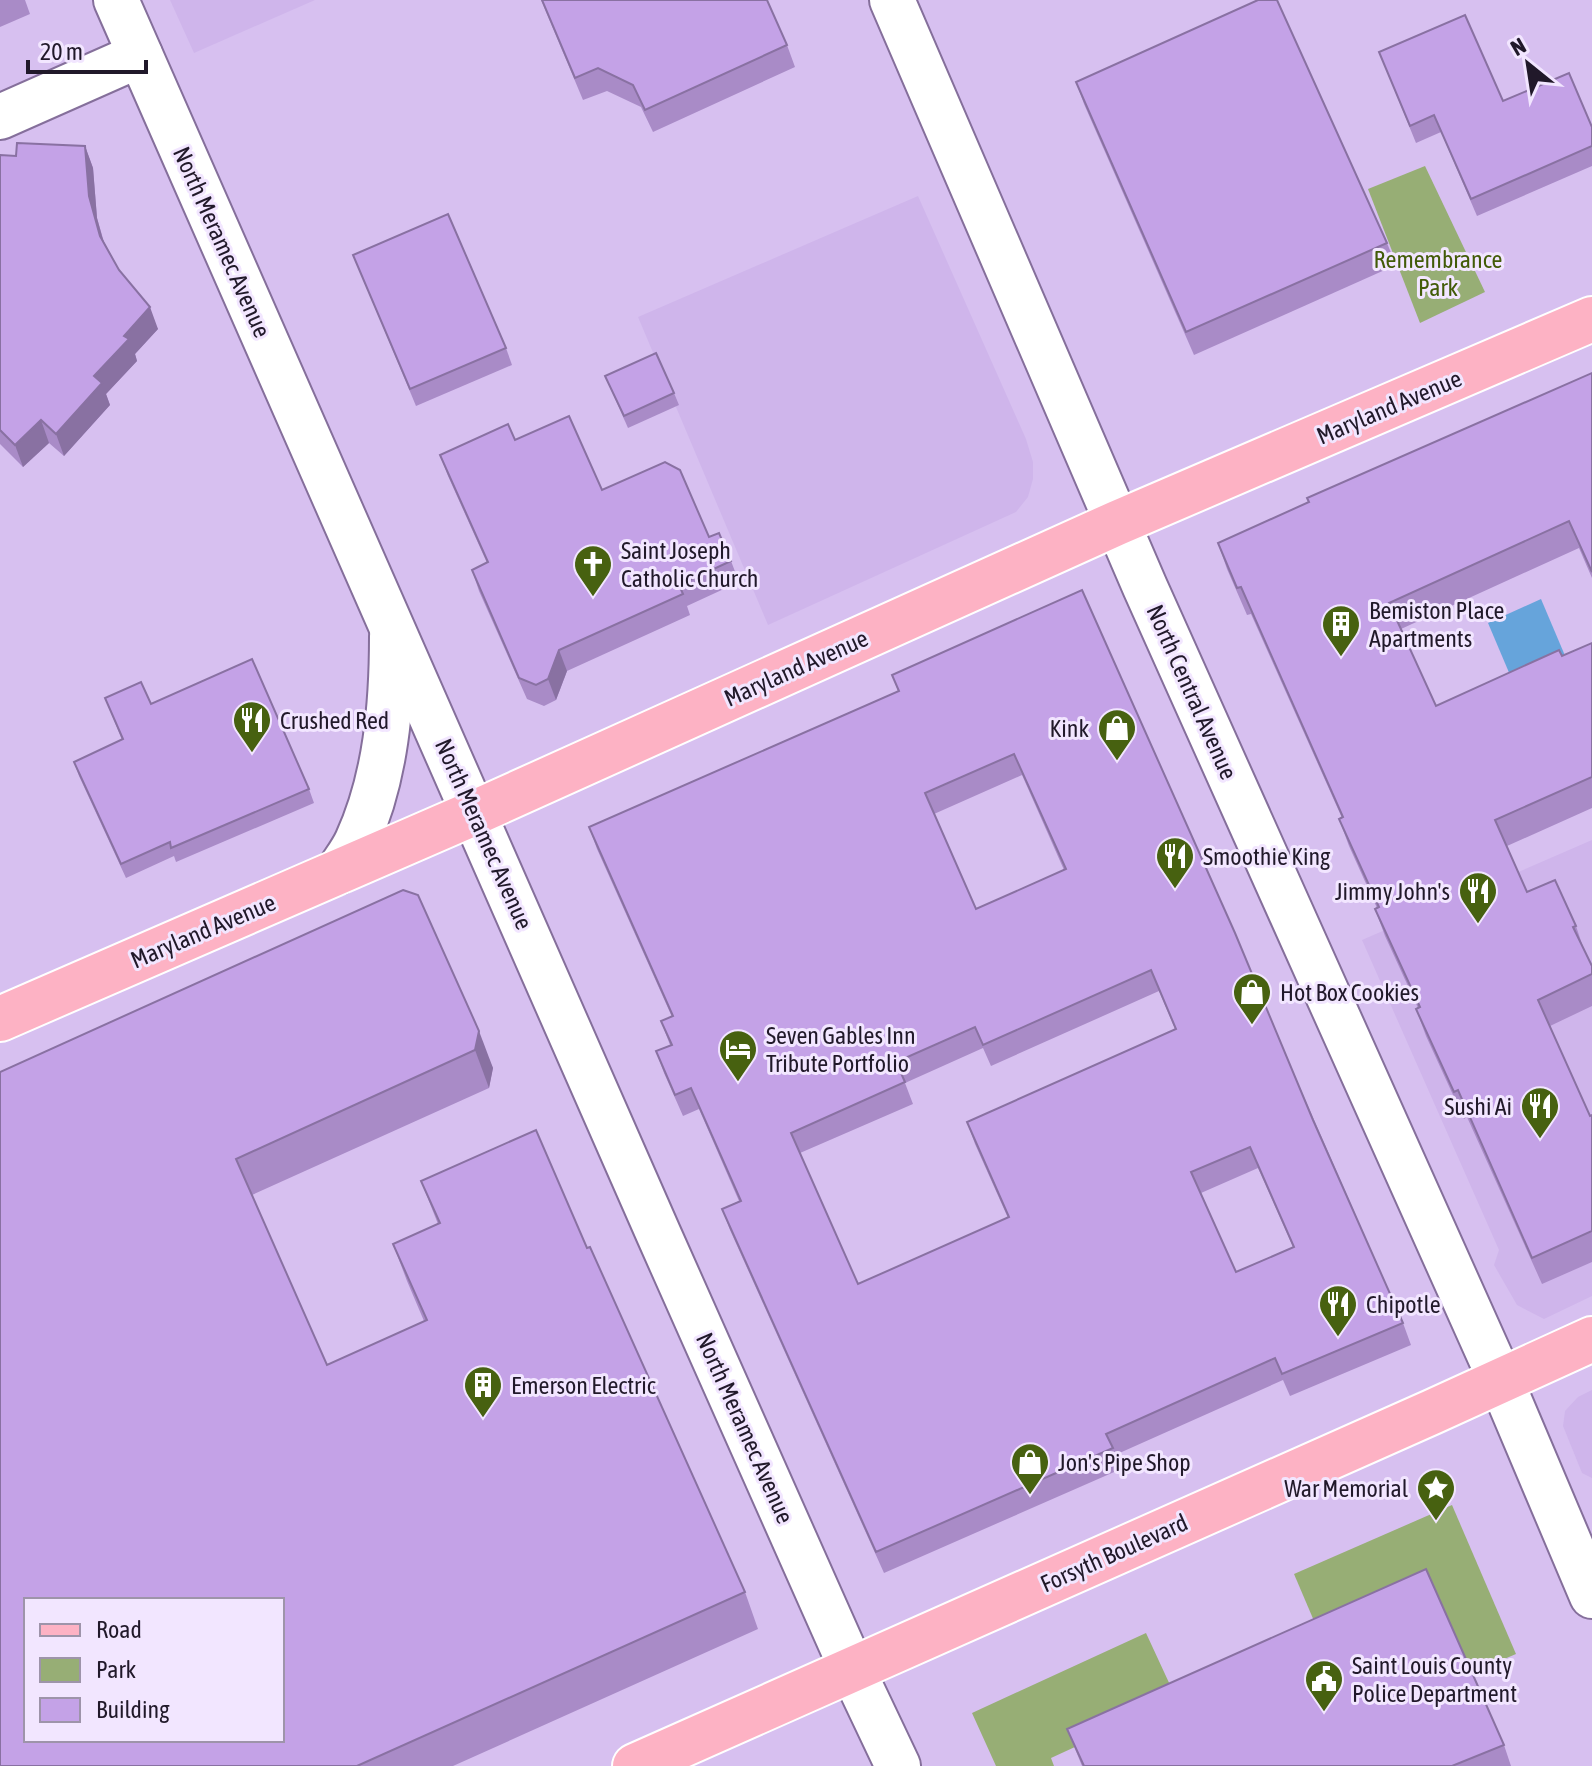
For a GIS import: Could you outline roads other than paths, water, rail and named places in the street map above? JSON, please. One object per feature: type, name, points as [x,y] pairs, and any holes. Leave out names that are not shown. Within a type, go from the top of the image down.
[{"type":"main road","name":"Maryland Avenue","points":[[0,1019],[474,813],[1117,523],[1592,319]]},
{"type":"main road","name":"Forsyth Boulevard","points":[[635,1766],[1592,1339]]},
{"type":"street","name":"North Meramec Avenue","points":[[116,0],[852,1669],[898,1766]]},
{"type":"street","name":"North Central Avenue","points":[[892,0],[1117,523],[1501,1381],[1592,1596]]},
{"type":"street","points":[[0,117],[140,55]]},
{"type":"street","points":[[338,872],[356,844],[378,778],[392,674],[392,626]]},
{"type":"water","points":[[1541,599],[1566,658],[1513,682],[1488,623]]},
{"type":"place","name":"Saint Joseph Catholic Church","points":[[593,598]]},
{"type":"place","name":"Bemiston Place Apartments","points":[[1341,658]]},
{"type":"place","name":"Crushed Red","points":[[252,754]]},
{"type":"place","name":"Kink","points":[[1117,762]]},
{"type":"place","name":"Smoothie King","points":[[1175,890]]},
{"type":"place","name":"Jimmy John's","points":[[1478,925]]},
{"type":"place","name":"Hot Box Cookies","points":[[1252,1026]]},
{"type":"place","name":"Seven Gables Inn Tribute Portfolio","points":[[738,1083]]},
{"type":"place","name":"Sushi Ai","points":[[1540,1140]]},
{"type":"place","name":"Chipotle","points":[[1338,1338]]},
{"type":"place","name":"Emerson Electric","points":[[483,1419]]},
{"type":"place","name":"Jon's Pipe Shop","points":[[1030,1496]]},
{"type":"place","name":"War Memorial","points":[[1436,1522]]},
{"type":"place","name":"Saint Louis County Police Department","points":[[1324,1713]]},
{"type":"park label","name":"Remembrance Park","points":[[1438,273]]}]
